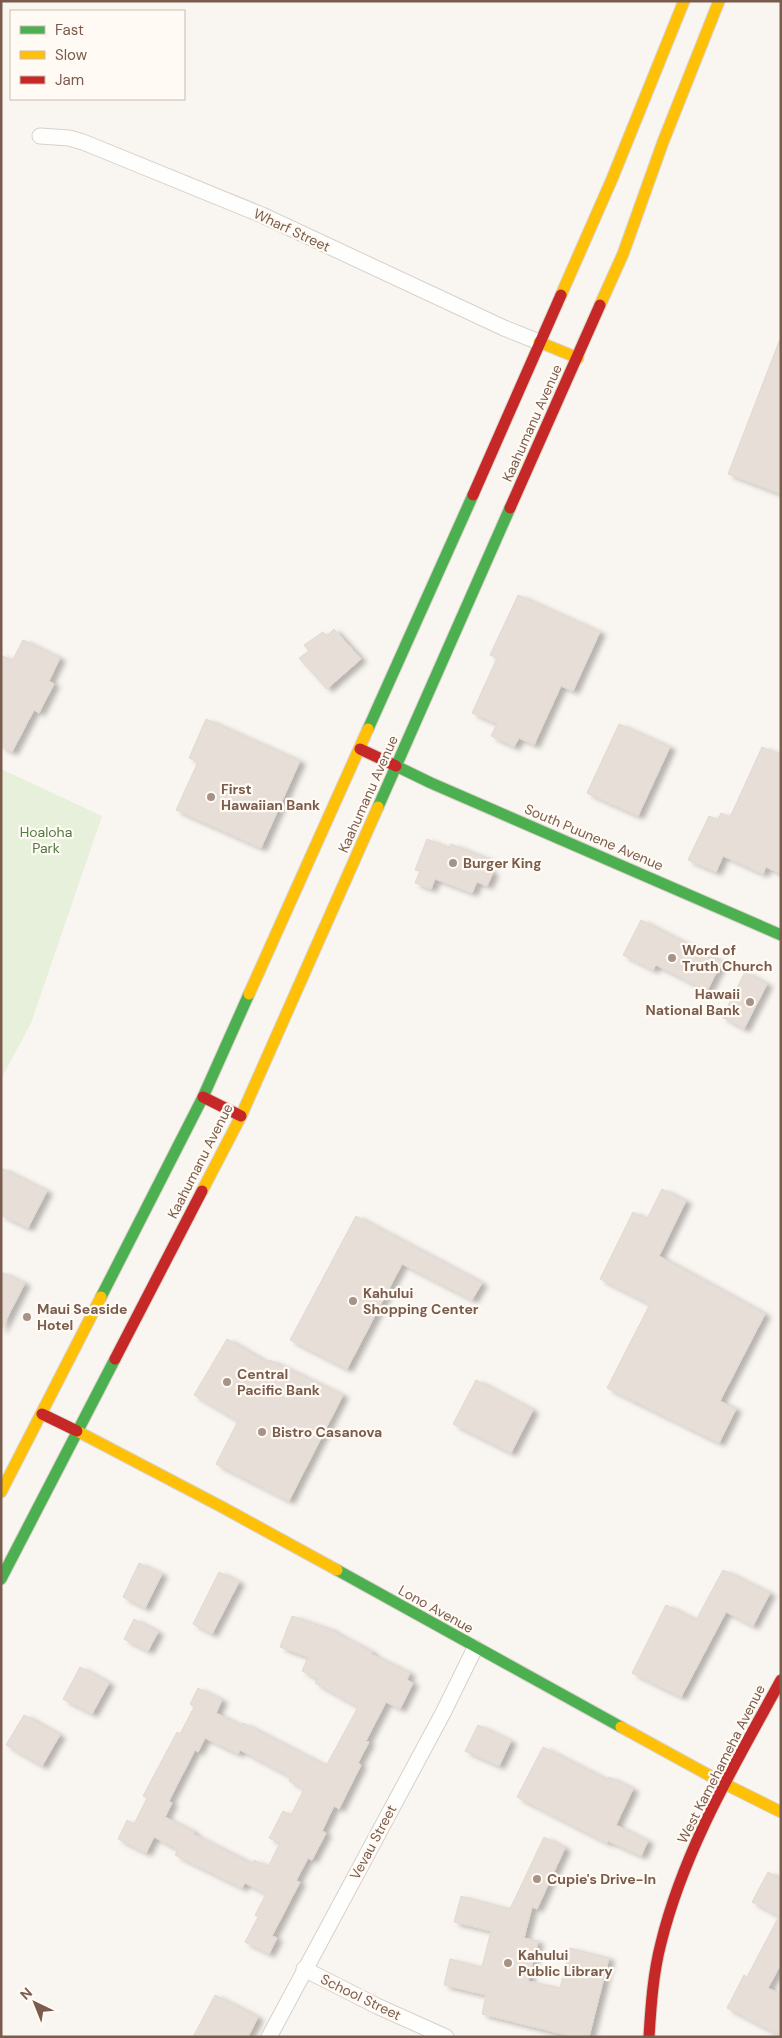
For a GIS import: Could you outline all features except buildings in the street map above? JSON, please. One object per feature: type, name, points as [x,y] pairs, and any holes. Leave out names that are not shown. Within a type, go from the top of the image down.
[{"type":"main road","name":"Kaahumanu Avenue","points":[[1,1492],[203,1097],[360,749],[612,179],[684,1]]},
{"type":"main road","name":"Kaahumanu Avenue","points":[[1,1579],[240,1116],[623,254],[718,1]]},
{"type":"main road","points":[[539,342],[578,358]]},
{"type":"main road","name":"South Puunene Avenue","points":[[360,749],[431,783],[781,935]]},
{"type":"main road","points":[[203,1097],[240,1116]]},
{"type":"main road","name":"Lono Avenue","points":[[42,1414],[112,1448],[475,1648],[725,1784],[781,1812]]},
{"type":"main road","name":"West Kamehameha Avenue","points":[[649,2037],[648,2018],[658,1953],[674,1896],[725,1784],[781,1680]]},
{"type":"street","name":"Wharf Street","points":[[40,136],[69,138],[83,142],[216,196],[262,215],[504,328],[539,342]]},
{"type":"street","name":"Vevau Street","points":[[269,2037],[443,1713],[475,1648]]},
{"type":"street","name":"School Street","points":[[304,1969],[377,2006],[446,2037]]},
{"type":"green space","name":"Hoaloha Park","points":[[1,769],[102,816],[31,1023],[1,1079]]},
{"type":"traffic: fast","points":[[368,729],[473,495]]},
{"type":"traffic: fast","points":[[378,807],[510,508]]},
{"type":"traffic: fast","points":[[396,766],[781,935]]},
{"type":"traffic: fast","points":[[101,1297],[203,1097],[249,994]]},
{"type":"traffic: fast","points":[[1,1579],[115,1359]]},
{"type":"traffic: fast","points":[[337,1570],[621,1727]]},
{"type":"traffic: slow","points":[[561,295],[612,179],[684,1]]},
{"type":"traffic: slow","points":[[600,305],[623,254],[663,142],[719,1]]},
{"type":"traffic: slow","points":[[539,342],[578,358]]},
{"type":"traffic: slow","points":[[249,994],[368,729]]},
{"type":"traffic: slow","points":[[202,1191],[241,1116],[378,807]]},
{"type":"traffic: slow","points":[[1,1492],[101,1297]]},
{"type":"traffic: slow","points":[[77,1431],[337,1570]]},
{"type":"traffic: slow","points":[[621,1727],[725,1784],[781,1812]]},
{"type":"traffic: jam","points":[[473,495],[561,295]]},
{"type":"traffic: jam","points":[[510,508],[600,305]]},
{"type":"traffic: jam","points":[[360,749],[396,766]]},
{"type":"traffic: jam","points":[[203,1097],[241,1116]]},
{"type":"traffic: jam","points":[[115,1359],[202,1191]]},
{"type":"traffic: jam","points":[[42,1414],[77,1431]]},
{"type":"traffic: jam","points":[[649,2037],[658,1955],[683,1874],[712,1808],[781,1680]]},
{"type":"place","name":"First Hawaiian Bank","points":[[211,797]]},
{"type":"place","name":"Burger King","points":[[453,863]]},
{"type":"place","name":"Word of Truth Church","points":[[672,958]]},
{"type":"place","name":"Hawaii National Bank","points":[[750,1002]]},
{"type":"place","name":"Kahului Shopping Center","points":[[353,1301]]},
{"type":"place","name":"Maui Seaside Hotel","points":[[27,1317]]},
{"type":"place","name":"Central Pacific Bank","points":[[227,1382]]},
{"type":"place","name":"Bistro Casanova","points":[[262,1432]]},
{"type":"place","name":"Cupie's Drive-In","points":[[537,1879]]},
{"type":"place","name":"Kahului Public Library","points":[[508,1963]]}]
